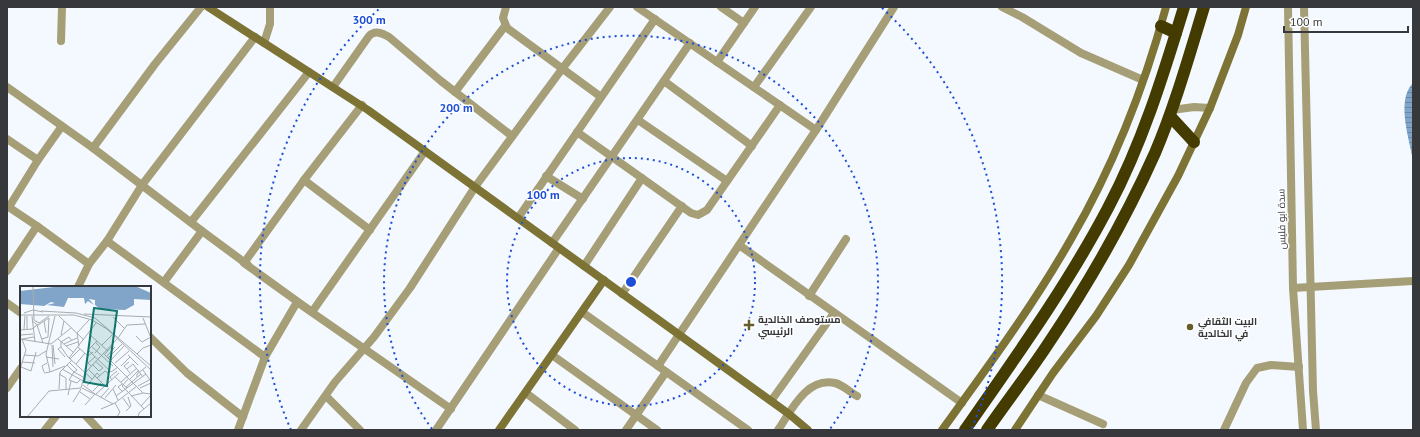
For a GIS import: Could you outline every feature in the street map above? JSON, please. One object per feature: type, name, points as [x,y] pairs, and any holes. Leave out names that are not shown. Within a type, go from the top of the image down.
[{"type":"highway","points":[[965,430],[1062,288],[1090,242],[1129,165],[1155,100],[1184,7]]},
{"type":"highway","points":[[987,430],[1028,373],[1076,300],[1118,228],[1137,191],[1171,113],[1204,7]]},
{"type":"highway","points":[[1161,26],[1176,33]]},
{"type":"highway","points":[[1171,113],[1194,142]]},
{"type":"highway","points":[[1062,288],[1076,300]]},
{"type":"main road","points":[[208,7],[362,105],[789,414],[808,430]]},
{"type":"main road","points":[[942,430],[1020,320],[1072,238],[1113,156],[1143,80],[1166,7]]},
{"type":"main road","points":[[1015,430],[1053,373],[1096,316],[1129,265],[1178,176],[1210,108],[1238,35],[1246,7]]},
{"type":"main road","points":[[499,430],[604,280]]},
{"type":"street","points":[[61,41],[62,7]]},
{"type":"street","points":[[93,148],[155,64],[201,7]]},
{"type":"street","points":[[264,43],[270,24],[270,7]]},
{"type":"street","points":[[506,7],[503,18],[505,26],[601,97]]},
{"type":"street","points":[[301,430],[410,288],[475,187],[610,7]]},
{"type":"street","points":[[639,7],[690,44],[816,130]]},
{"type":"street","points":[[721,7],[744,23]]},
{"type":"street","points":[[717,62],[755,7]]},
{"type":"street","points":[[754,87],[811,7]]},
{"type":"street","points":[[658,366],[816,130],[894,7]]},
{"type":"street","points":[[1002,7],[1022,17],[1081,53],[1143,80]]},
{"type":"street","name":"سدة ابو فليس","points":[[1288,7],[1293,288],[1303,430]]},
{"type":"street","points":[[1304,7],[1310,287],[1313,391],[1316,430]]},
{"type":"street","points":[[518,218],[655,19]]},
{"type":"street","points":[[455,92],[505,26]]},
{"type":"street","points":[[333,87],[369,36],[377,32],[389,37],[455,92],[512,136]]},
{"type":"street","points":[[79,286],[90,264],[107,241],[142,185],[255,37]]},
{"type":"street","points":[[436,430],[555,246],[583,199],[690,44]]},
{"type":"street","points":[[191,222],[309,72]]},
{"type":"street","points":[[664,81],[752,146]]},
{"type":"street","points":[[7,87],[93,148],[297,302],[451,409]]},
{"type":"street","points":[[244,263],[304,180],[362,105]]},
{"type":"street","points":[[577,132],[682,206],[695,214],[703,214],[780,105]]},
{"type":"street","points":[[1171,113],[1194,107],[1210,108]]},
{"type":"street","points":[[638,120],[727,181]]},
{"type":"street","points":[[62,126],[8,207],[90,264]]},
{"type":"street","points":[[7,139],[38,160]]},
{"type":"street","points":[[312,312],[425,151]]},
{"type":"street","points":[[546,176],[583,199]]},
{"type":"street","points":[[584,266],[642,178]]},
{"type":"street","points":[[304,180],[370,230]]},
{"type":"street","points":[[622,294],[682,206]]},
{"type":"street","points":[[7,271],[37,226]]},
{"type":"street","points":[[164,282],[202,231]]},
{"type":"street","points":[[809,296],[846,239]]},
{"type":"street","points":[[107,241],[265,357]]},
{"type":"street","points":[[739,245],[962,403]]},
{"type":"street","points":[[244,263],[312,312]]},
{"type":"street","points":[[1293,288],[1413,281]]},
{"type":"street","points":[[238,430],[265,357],[297,302]]},
{"type":"street","points":[[7,303],[20,311]]},
{"type":"street","points":[[582,312],[748,430]]},
{"type":"street","points":[[771,401],[834,313]]},
{"type":"street","points":[[151,338],[187,373],[243,417]]},
{"type":"street","points":[[552,355],[657,430]]},
{"type":"street","points":[[1224,430],[1246,383],[1257,368],[1271,365],[1299,367]]},
{"type":"street","points":[[7,388],[20,369]]},
{"type":"street","points":[[626,430],[666,372]]},
{"type":"street","points":[[778,430],[804,393],[814,386],[835,383],[856,396]]},
{"type":"street","points":[[526,393],[575,430]]},
{"type":"street","points":[[1038,395],[1103,424]]},
{"type":"street","points":[[326,396],[360,430]]},
{"type":"street","points":[[45,430],[55,417]]},
{"type":"street","points":[[87,417],[99,430]]},
{"type":"water","points":[[1413,83],[1413,160],[1404,109],[1408,90]]},
{"type":"place","name":"مستوصف الخالدية الرئيسي","points":[[749,325]]},
{"type":"place","name":"البيت الثقافي في الخالدية","points":[[1190,327]]}]
